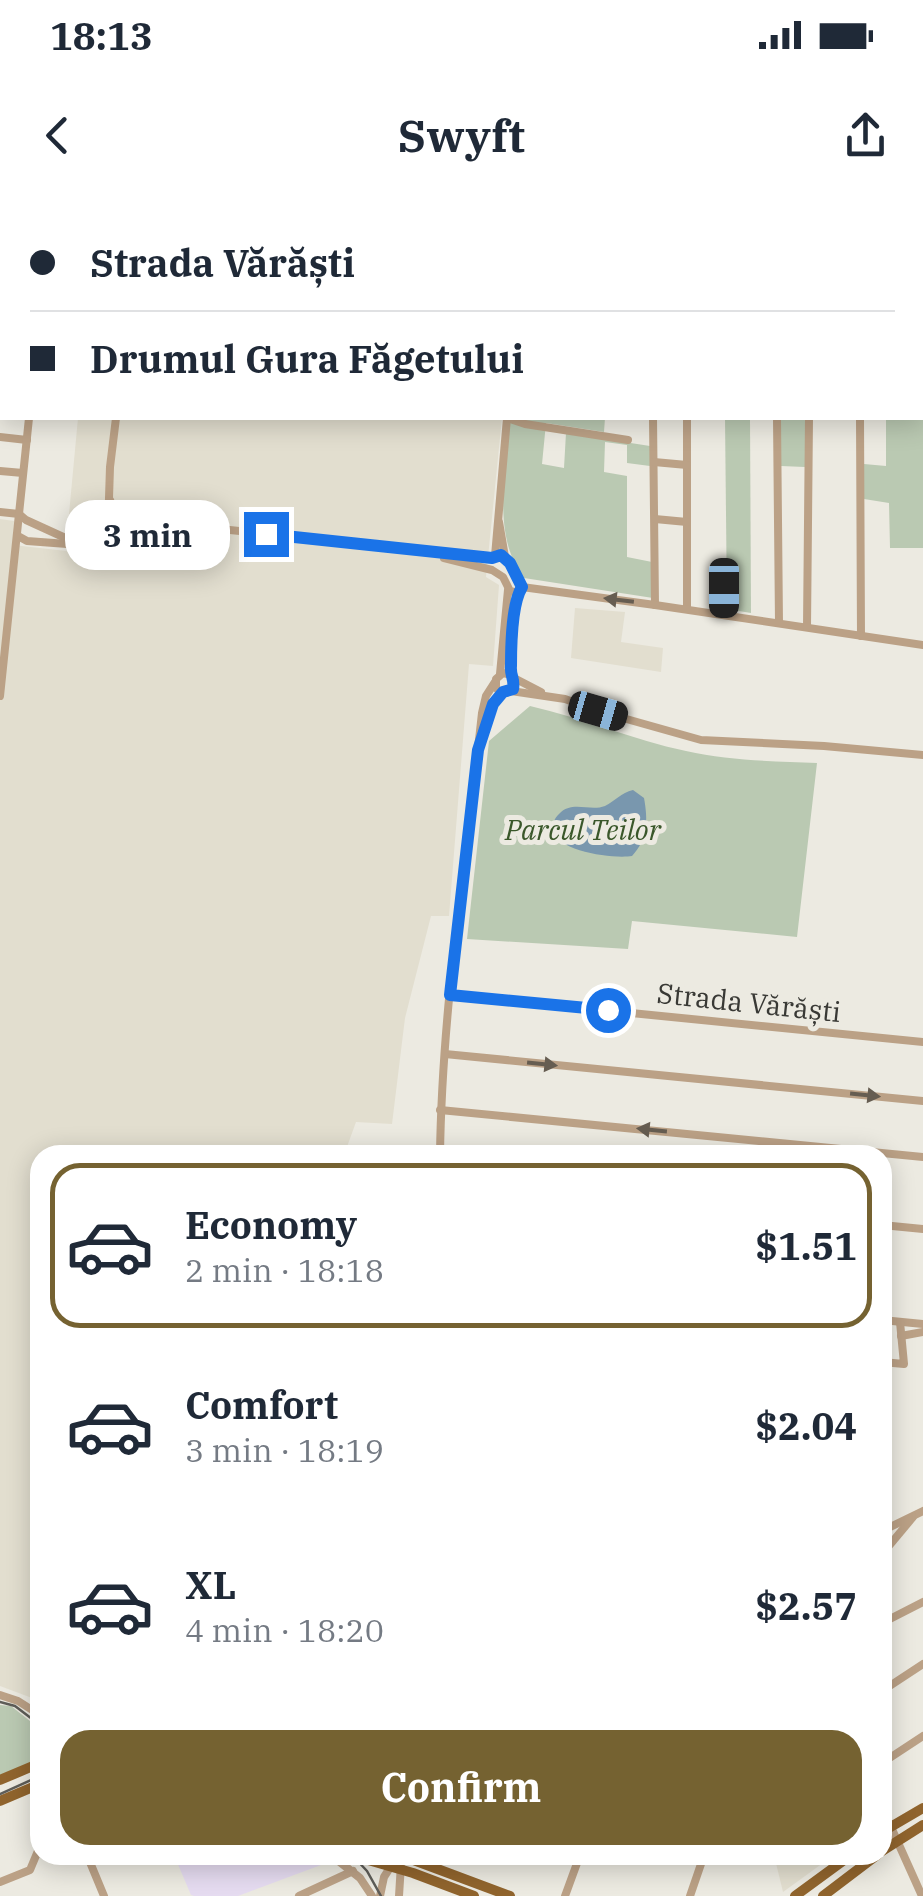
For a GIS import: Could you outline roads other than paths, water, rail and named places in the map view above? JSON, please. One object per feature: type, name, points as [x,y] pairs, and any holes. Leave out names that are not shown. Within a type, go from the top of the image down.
[{"type":"main road","points":[[0,1780],[30,1767]]},
{"type":"main road","points":[[0,1801],[30,1788]]},
{"type":"main road","points":[[892,1825],[923,1808]]},
{"type":"main road","points":[[892,1844],[923,1825]]},
{"type":"main road","points":[[386,1865],[474,1896]]},
{"type":"main road","points":[[428,1865],[510,1896]]},
{"type":"main road","points":[[796,1896],[838,1865]]},
{"type":"main road","points":[[823,1896],[864,1865]]},
{"type":"street","points":[[29,420],[24,540],[80,544],[107,538],[117,544],[177,526]]},
{"type":"street","points":[[107,538],[116,420]]},
{"type":"street","points":[[492,570],[497,557],[508,420]]},
{"type":"street","points":[[514,420],[628,440]]},
{"type":"street","points":[[653,420],[655,604]]},
{"type":"street","points":[[687,420],[687,609]]},
{"type":"street","points":[[777,420],[779,623]]},
{"type":"street","points":[[807,628],[809,420]]},
{"type":"street","points":[[860,420],[862,636]]},
{"type":"street","points":[[0,437],[27,440]]},
{"type":"street","points":[[654,462],[687,465]]},
{"type":"street","points":[[0,471],[24,473]]},
{"type":"street","points":[[109,496],[126,536],[123,541]]},
{"type":"street","points":[[0,512],[38,534],[30,541]]},
{"type":"street","points":[[655,519],[687,522]]},
{"type":"street","points":[[23,524],[80,544]]},
{"type":"street","points":[[0,696],[23,524]]},
{"type":"street","points":[[107,538],[113,524],[177,526],[497,557],[519,578],[496,688],[545,694]]},
{"type":"street","points":[[415,551],[492,570],[516,590],[655,604],[923,645]]},
{"type":"street","points":[[724,562],[724,615]]},
{"type":"street","points":[[478,750],[489,714],[514,686],[516,590]]},
{"type":"street","points":[[440,1145],[444,1054],[483,707],[498,678],[512,676],[545,694],[701,740],[923,754]]},
{"type":"street","name":"Strada Vărăști","points":[[450,995],[923,1042]]},
{"type":"street","points":[[444,1054],[923,1101]]},
{"type":"street","points":[[440,1110],[800,1145]]},
{"type":"street","points":[[892,1154],[923,1157]]},
{"type":"street","points":[[892,1226],[923,1229]]},
{"type":"street","points":[[892,1321],[923,1324]]},
{"type":"street","points":[[892,1363],[904,1364],[900,1322]]},
{"type":"street","points":[[901,1336],[923,1332]]},
{"type":"street","points":[[892,1526],[923,1511]]},
{"type":"street","points":[[892,1543],[913,1517]]},
{"type":"street","points":[[892,1618],[923,1602]]},
{"type":"street","points":[[892,1684],[923,1664]]},
{"type":"street","points":[[0,1695],[30,1709]]},
{"type":"street","points":[[892,1756],[923,1736]]},
{"type":"street","points":[[892,1834],[922,1896]]},
{"type":"street","points":[[0,1882],[30,1870],[32,1865]]},
{"type":"street","points":[[93,1865],[104,1896]]},
{"type":"street","points":[[345,1865],[376,1896],[397,1865]]},
{"type":"street","points":[[565,1896],[576,1865]]},
{"type":"street","points":[[690,1896],[700,1865]]},
{"type":"street","points":[[396,1868],[399,1896]]},
{"type":"street","points":[[299,1896],[354,1871]]},
{"type":"street","points":[[322,1896],[325,1885]]},
{"type":"water","points":[[633,790],[644,798],[646,822],[644,836],[632,856],[587,852],[557,837],[554,823],[564,810],[605,806]]},
{"type":"tram line","points":[[0,1702],[15,1706],[30,1717]]},
{"type":"tram line","points":[[0,1794],[30,1780]]},
{"type":"tram line","points":[[361,1865],[381,1896]]},
{"type":"park label","name":"Parcul Teilor","points":[[583,829]]}]
